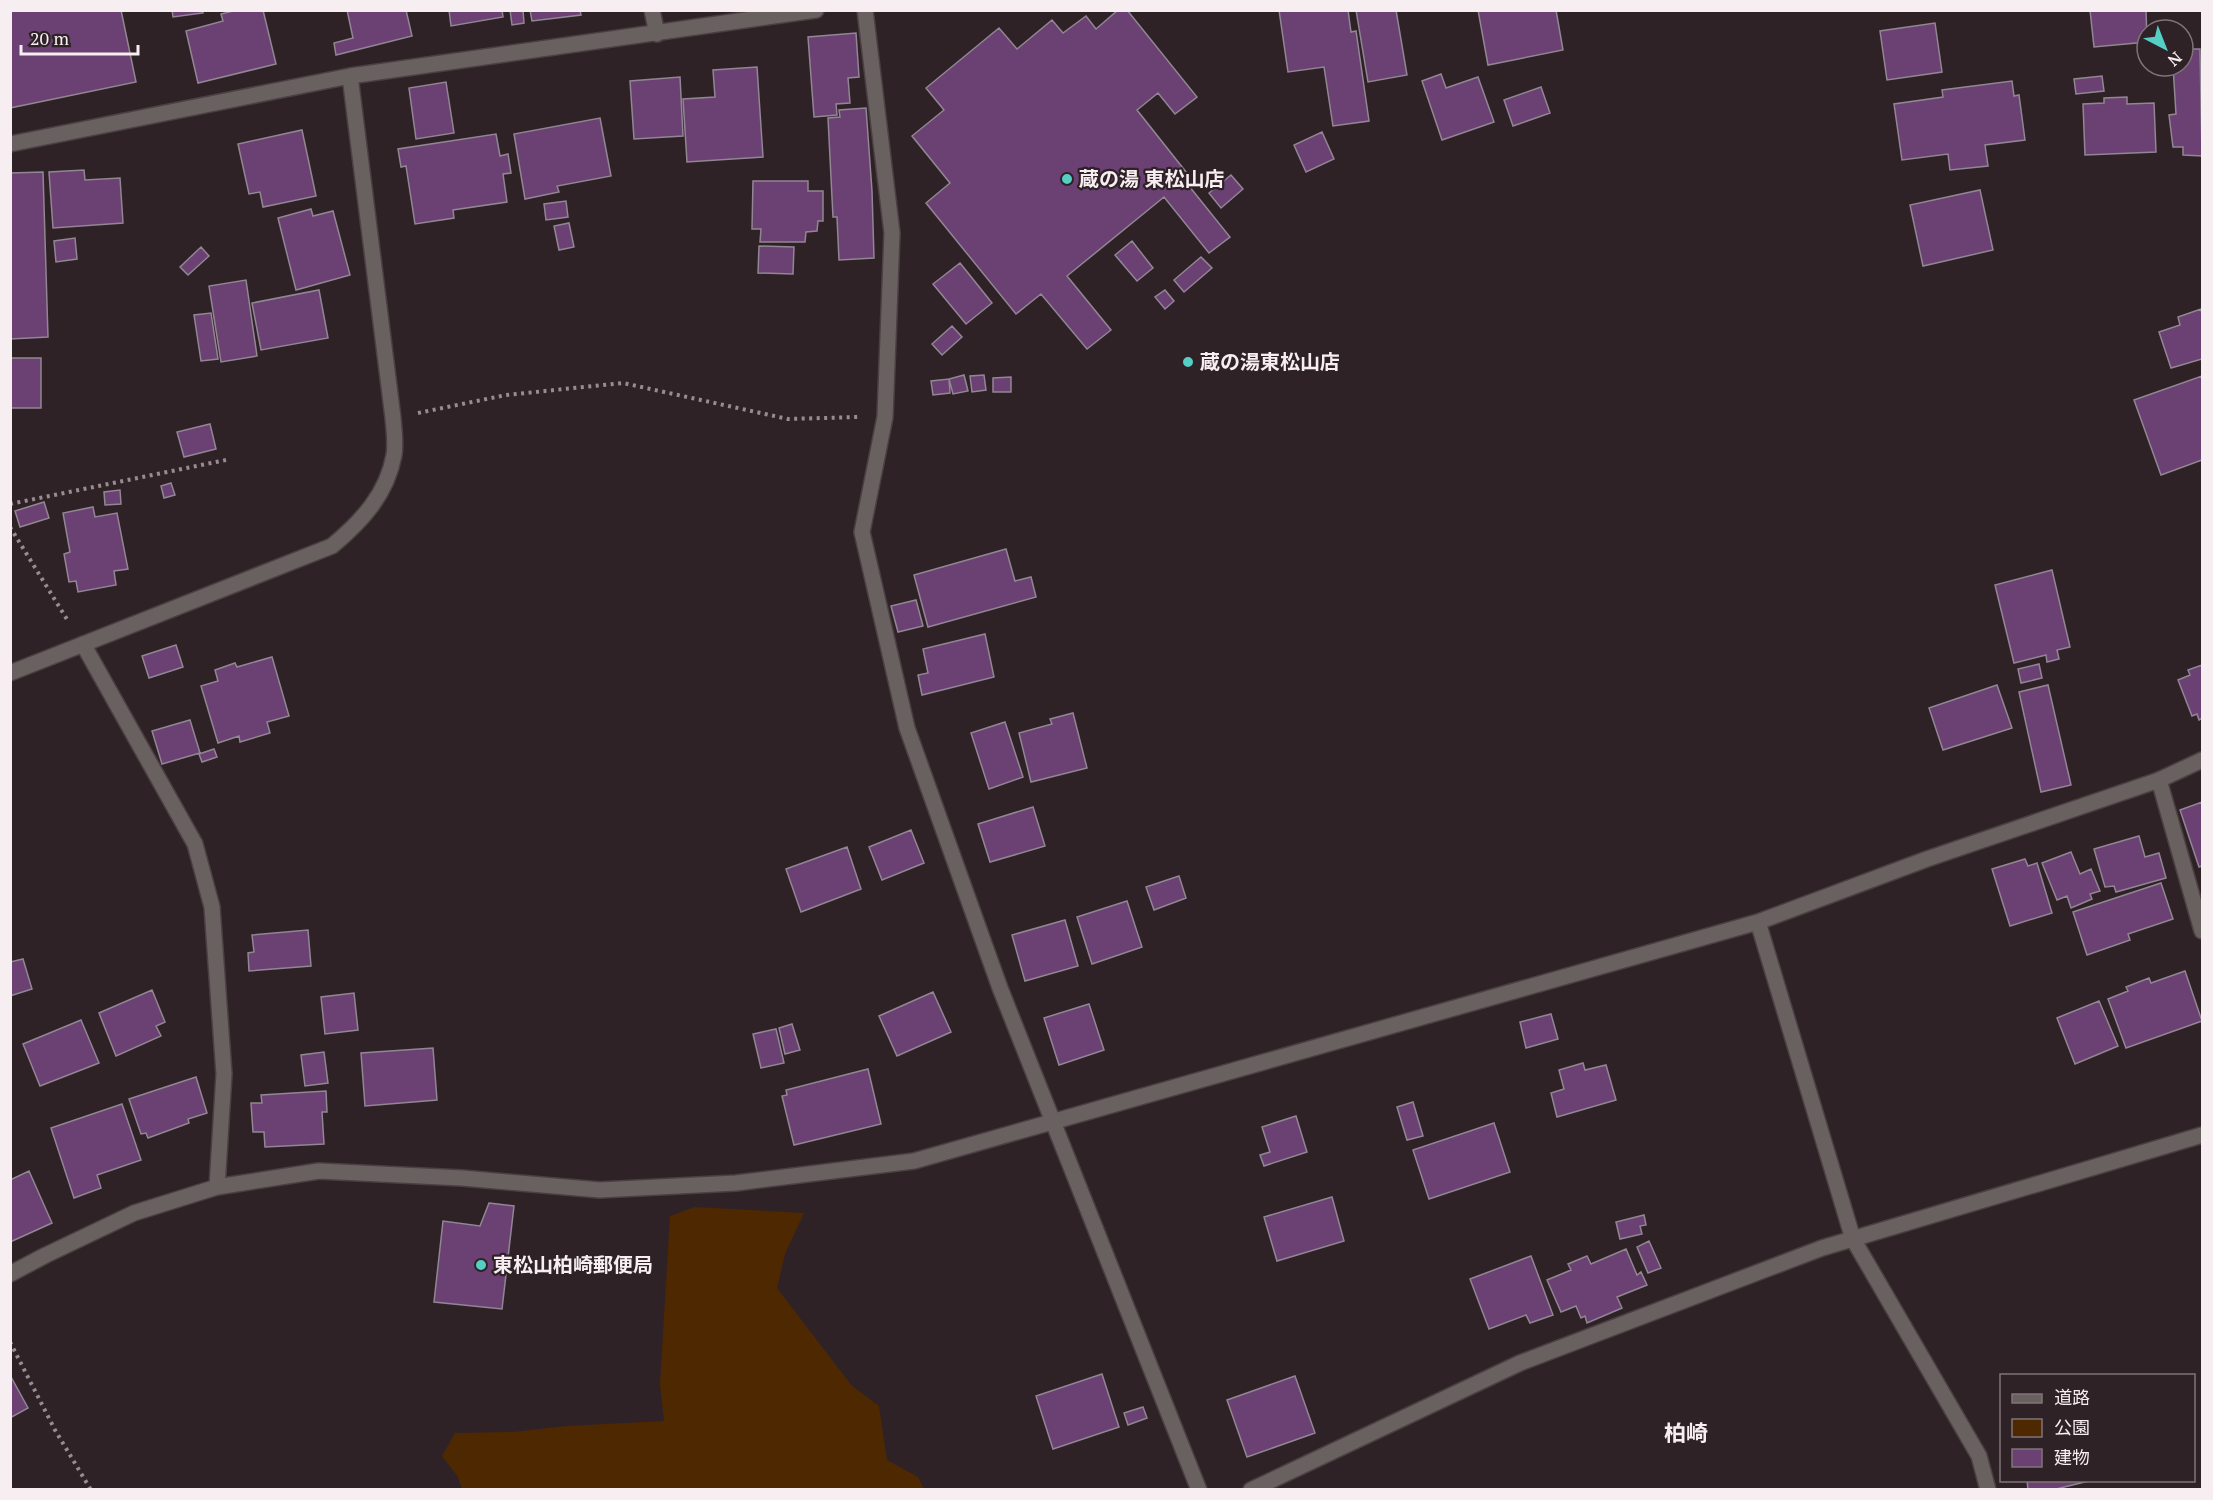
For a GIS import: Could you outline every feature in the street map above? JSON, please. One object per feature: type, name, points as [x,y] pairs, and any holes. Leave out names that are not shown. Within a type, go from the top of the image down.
[{"type":"street","points":[[652,10],[657,34]]},
{"type":"street","points":[[10,144],[350,76],[816,10]]},
{"type":"street","points":[[865,10],[892,233],[885,417],[862,532],[907,728],[1000,988],[1199,1490]]},
{"type":"street","points":[[10,673],[332,546],[352,529],[380,495],[394,453],[393,418],[350,76]]},
{"type":"street","points":[[83,644],[195,844],[212,907],[224,1074],[217,1187]]},
{"type":"street","points":[[10,1274],[134,1213],[217,1187],[319,1172],[462,1178],[600,1190],[736,1183],[914,1161],[1758,922],[1927,859],[2159,780],[2202,760]]},
{"type":"street","points":[[2159,780],[2202,931]]},
{"type":"street","points":[[1758,922],[1853,1239],[1978,1456],[1988,1490]]},
{"type":"street","points":[[1251,1490],[1520,1363],[1822,1248],[2202,1135]]},
{"type":"path","points":[[393,418],[506,395],[622,383],[788,419],[885,417]]},
{"type":"path","points":[[10,504],[226,460]]},
{"type":"path","points":[[10,527],[83,644]]},
{"type":"path","points":[[10,1341],[55,1430],[91,1490]]},
{"type":"green space","points":[[695,1207],[804,1213],[785,1254],[777,1288],[852,1386],[879,1406],[887,1460],[918,1477],[924,1489],[462,1489],[458,1477],[442,1456],[455,1433],[513,1432],[567,1426],[664,1421],[660,1384],[670,1216]]},
{"type":"building","points":[[10,10],[121,10],[136,82],[10,108]]},
{"type":"building","points":[[172,10],[202,10],[203,13],[173,17]]},
{"type":"building","points":[[237,10],[263,10],[276,64],[198,83],[186,31],[223,21],[221,14]]},
{"type":"building","points":[[347,10],[406,10],[412,36],[336,55],[334,43],[353,38]]},
{"type":"building","points":[[449,10],[502,10],[503,17],[451,26]]},
{"type":"building","points":[[510,10],[523,10],[524,23],[512,25]]},
{"type":"building","points":[[530,10],[580,10],[581,15],[532,21]]},
{"type":"building","name":"蔵の湯 東松山店","points":[[1118,10],[1127,10],[1197,97],[1175,114],[1158,93],[1137,110],[1190,177],[1185,181],[1230,237],[1209,253],[1164,197],[1067,276],[1111,330],[1087,349],[1041,294],[1016,314],[926,203],[950,183],[912,136],[944,110],[926,88],[999,28],[1017,49],[1052,20],[1063,33],[1086,16],[1096,29]]},
{"type":"building","points":[[1279,10],[1348,10],[1351,32],[1356,31],[1369,121],[1333,126],[1324,67],[1288,72]]},
{"type":"building","points":[[1356,10],[1396,10],[1407,75],[1368,82]]},
{"type":"building","points":[[1478,10],[1556,10],[1563,50],[1488,65]]},
{"type":"building","points":[[2090,10],[2146,10],[2146,18],[2135,18],[2135,43],[2094,47]]},
{"type":"building","points":[[1935,23],[1942,72],[1887,80],[1880,31]]},
{"type":"building","points":[[856,33],[859,77],[848,78],[850,103],[836,104],[837,115],[814,117],[808,37]]},
{"type":"building","points":[[2195,49],[2200,49],[2202,156],[2183,155],[2183,147],[2173,147],[2169,115],[2176,114],[2174,78],[2195,78]]},
{"type":"building","points":[[757,67],[763,157],[687,162],[683,99],[715,97],[713,70]]},
{"type":"building","points":[[1441,74],[1446,88],[1478,77],[1494,122],[1442,140],[1422,81]]},
{"type":"building","points":[[2102,76],[2104,91],[2076,94],[2074,79]]},
{"type":"building","points":[[680,77],[683,136],[634,139],[630,81]]},
{"type":"building","points":[[2012,81],[2014,96],[2019,95],[2025,140],[1985,145],[1988,166],[1950,170],[1948,154],[1902,160],[1894,104],[1943,97],[1942,90]]},
{"type":"building","points":[[446,82],[454,133],[416,139],[409,88]]},
{"type":"building","points":[[1541,87],[1550,113],[1513,126],[1504,100]]},
{"type":"building","points":[[2127,97],[2127,104],[2154,103],[2156,152],[2085,155],[2083,104],[2104,103],[2104,98]]},
{"type":"building","points":[[866,108],[874,258],[839,260],[837,217],[833,217],[828,118],[840,117],[839,110]]},
{"type":"building","points":[[600,118],[611,176],[557,186],[559,192],[525,199],[514,134]]},
{"type":"building","points":[[302,130],[316,196],[263,207],[260,192],[249,194],[238,144]]},
{"type":"building","points":[[1322,132],[1334,159],[1306,172],[1294,145]]},
{"type":"building","points":[[496,134],[500,156],[508,154],[511,173],[503,174],[507,202],[453,210],[454,218],[415,224],[406,166],[401,167],[398,149]]},
{"type":"building","points":[[84,170],[85,180],[120,178],[123,223],[53,228],[49,172]]},
{"type":"building","points":[[43,172],[48,337],[10,339],[10,173]]},
{"type":"building","points":[[1231,175],[1243,189],[1221,208],[1209,193]]},
{"type":"building","points":[[753,181],[808,181],[808,191],[823,191],[823,221],[818,221],[817,231],[806,232],[805,242],[760,242],[761,229],[752,229]]},
{"type":"building","points":[[1980,190],[1993,250],[1923,266],[1910,205]]},
{"type":"building","points":[[566,201],[568,217],[546,220],[544,204]]},
{"type":"building","points":[[311,209],[313,216],[333,211],[350,275],[296,290],[278,218]]},
{"type":"building","points":[[569,223],[574,247],[559,250],[554,226]]},
{"type":"building","points":[[75,238],[77,259],[56,262],[54,241]]},
{"type":"building","points":[[1132,241],[1153,268],[1137,281],[1115,255]]},
{"type":"building","points":[[759,246],[794,247],[793,274],[758,273]]},
{"type":"building","points":[[201,247],[209,256],[188,275],[180,267]]},
{"type":"building","points":[[1201,257],[1212,268],[1184,292],[1174,280]]},
{"type":"building","points":[[960,263],[992,303],[966,324],[933,284]]},
{"type":"building","points":[[246,280],[257,356],[221,362],[209,286]]},
{"type":"building","points":[[319,290],[328,338],[261,350],[252,303]]},
{"type":"building","points":[[1165,290],[1174,301],[1165,309],[1155,297]]},
{"type":"building","points":[[2201,309],[2202,359],[2171,368],[2159,332],[2180,325],[2178,317]]},
{"type":"building","points":[[211,313],[218,359],[201,361],[194,315]]},
{"type":"building","points":[[952,326],[962,337],[942,355],[932,344]]},
{"type":"building","points":[[10,358],[41,358],[41,408],[10,408]]},
{"type":"building","points":[[964,375],[968,391],[953,394],[949,379]]},
{"type":"building","points":[[984,375],[986,390],[972,392],[970,376]]},
{"type":"building","points":[[2202,376],[2202,460],[2161,475],[2134,400]]},
{"type":"building","points":[[1011,377],[1011,392],[993,392],[993,378]]},
{"type":"building","points":[[949,379],[950,393],[933,395],[931,381]]},
{"type":"building","points":[[210,424],[216,449],[184,457],[177,432]]},
{"type":"building","points":[[171,483],[175,495],[164,498],[161,486]]},
{"type":"building","points":[[120,490],[121,504],[105,505],[104,492]]},
{"type":"building","points":[[44,502],[49,518],[20,527],[15,511]]},
{"type":"building","points":[[93,507],[95,517],[117,513],[128,569],[114,571],[116,585],[78,592],[76,581],[69,582],[64,554],[70,552],[63,513]]},
{"type":"building","points":[[1006,549],[1015,581],[1031,577],[1036,597],[928,627],[914,575]]},
{"type":"building","points":[[2052,570],[2070,647],[2057,650],[2059,659],[2047,662],[2046,655],[2014,663],[1995,585]]},
{"type":"building","points":[[916,600],[923,626],[898,632],[891,606]]},
{"type":"building","points":[[985,634],[994,677],[922,695],[918,675],[928,673],[923,649]]},
{"type":"building","points":[[176,645],[183,667],[149,678],[142,656]]},
{"type":"building","points":[[272,657],[289,716],[267,722],[270,733],[240,742],[239,736],[218,743],[201,686],[218,681],[215,670],[235,663],[237,667]]},
{"type":"building","points":[[2039,664],[2042,678],[2021,683],[2018,669]]},
{"type":"building","points":[[2202,665],[2202,718],[2199,720],[2197,714],[2192,716],[2178,680],[2190,675],[2188,670]]},
{"type":"building","points":[[1997,685],[2012,728],[1943,750],[1929,708]]},
{"type":"building","points":[[2048,685],[2071,785],[2041,792],[2019,692]]},
{"type":"building","points":[[1073,713],[1087,768],[1031,782],[1019,733],[1052,724],[1050,719]]},
{"type":"building","points":[[190,720],[200,753],[162,764],[152,731]]},
{"type":"building","points":[[1005,722],[1023,777],[989,789],[971,733]]},
{"type":"building","points":[[214,749],[217,757],[202,762],[199,754]]},
{"type":"building","points":[[2202,802],[2202,866],[2199,867],[2180,810]]},
{"type":"building","points":[[1033,807],[1045,846],[990,862],[978,824]]},
{"type":"building","points":[[911,830],[924,863],[882,880],[869,847]]},
{"type":"building","points":[[2139,836],[2145,857],[2159,853],[2166,878],[2116,892],[2114,886],[2105,887],[2094,849]]},
{"type":"building","points":[[847,847],[861,889],[801,912],[786,869]]},
{"type":"building","points":[[2071,852],[2080,874],[2091,869],[2100,891],[2090,894],[2092,899],[2071,908],[2067,896],[2057,900],[2042,863]]},
{"type":"building","points":[[2025,859],[2028,866],[2037,863],[2052,913],[2010,926],[1992,869]]},
{"type":"building","points":[[1179,876],[1186,898],[1154,910],[1146,887]]},
{"type":"building","points":[[2161,883],[2173,919],[2128,934],[2130,940],[2087,955],[2073,912]]},
{"type":"building","points":[[1127,901],[1142,947],[1092,964],[1077,917]]},
{"type":"building","points":[[1065,920],[1078,966],[1025,981],[1012,935]]},
{"type":"building","points":[[308,930],[311,966],[249,971],[248,953],[254,952],[252,935]]},
{"type":"building","points":[[23,959],[32,989],[10,996],[10,962]]},
{"type":"building","points":[[2185,971],[2202,1021],[2126,1048],[2108,999],[2128,991],[2126,987],[2149,978],[2151,983]]},
{"type":"building","points":[[152,990],[165,1022],[156,1026],[161,1036],[116,1056],[99,1013]]},
{"type":"building","points":[[933,992],[951,1032],[897,1056],[879,1016]]},
{"type":"building","points":[[354,993],[358,1030],[325,1034],[321,997]]},
{"type":"building","points":[[2099,1001],[2118,1046],[2075,1064],[2057,1018]]},
{"type":"building","points":[[1089,1004],[1104,1050],[1059,1065],[1044,1018]]},
{"type":"building","points":[[1551,1014],[1558,1039],[1526,1048],[1520,1022]]},
{"type":"building","points":[[81,1020],[99,1063],[40,1086],[23,1044]]},
{"type":"building","points":[[792,1024],[800,1050],[785,1054],[779,1028]]},
{"type":"building","points":[[776,1029],[784,1063],[761,1068],[753,1034]]},
{"type":"building","points":[[433,1048],[437,1100],[365,1106],[361,1053]]},
{"type":"building","points":[[324,1052],[328,1083],[305,1086],[301,1055]]},
{"type":"building","points":[[1583,1063],[1585,1070],[1606,1065],[1616,1100],[1557,1117],[1551,1093],[1564,1089],[1559,1070]]},
{"type":"building","points":[[868,1069],[881,1124],[794,1145],[782,1096],[787,1095],[786,1090]]},
{"type":"building","points":[[196,1077],[207,1113],[188,1119],[189,1123],[148,1138],[146,1133],[141,1134],[129,1099]]},
{"type":"building","points":[[326,1091],[327,1112],[322,1112],[324,1144],[265,1147],[264,1132],[253,1132],[251,1103],[262,1103],[261,1095]]},
{"type":"building","points":[[1413,1102],[1423,1136],[1407,1140],[1397,1107]]},
{"type":"building","points":[[122,1104],[141,1160],[97,1175],[101,1188],[74,1198],[51,1128]]},
{"type":"building","points":[[1296,1116],[1307,1152],[1264,1166],[1260,1155],[1270,1152],[1262,1127]]},
{"type":"building","points":[[1494,1123],[1510,1172],[1429,1199],[1413,1150]]},
{"type":"building","points":[[29,1171],[52,1223],[10,1242],[10,1180]]},
{"type":"building","points":[[1332,1197],[1344,1241],[1277,1261],[1264,1217]]},
{"type":"building","points":[[489,1203],[514,1206],[502,1309],[434,1302],[443,1221],[480,1226]]},
{"type":"building","points":[[1644,1215],[1646,1225],[1640,1226],[1642,1234],[1620,1239],[1616,1222]]},
{"type":"building","points":[[1649,1241],[1661,1268],[1648,1273],[1637,1247]]},
{"type":"building","points":[[1626,1249],[1637,1275],[1641,1272],[1647,1285],[1617,1297],[1622,1308],[1587,1323],[1585,1316],[1581,1318],[1576,1306],[1561,1312],[1547,1280],[1571,1270],[1568,1264],[1587,1256],[1591,1264]]},
{"type":"building","points":[[1531,1256],[1553,1315],[1530,1323],[1526,1315],[1489,1329],[1470,1279]]},
{"type":"building","points":[[1102,1374],[1119,1427],[1053,1449],[1036,1396]]},
{"type":"building","points":[[10,1375],[28,1408],[10,1418]]},
{"type":"building","points":[[1295,1376],[1315,1433],[1247,1457],[1227,1400]]},
{"type":"building","points":[[1143,1407],[1147,1418],[1128,1425],[1124,1413]]},
{"type":"building","points":[[2027,1482],[2085,1482],[2052,1490],[2028,1490]]},
{"type":"place","name":"蔵の湯 東松山店","points":[[1067,179]]},
{"type":"place","name":"蔵の湯東松山店","points":[[1188,362]]},
{"type":"place","name":"東松山柏崎郵便局","points":[[481,1265]]},
{"type":"district","name":"柏崎","points":[[1686,1433]]}]
